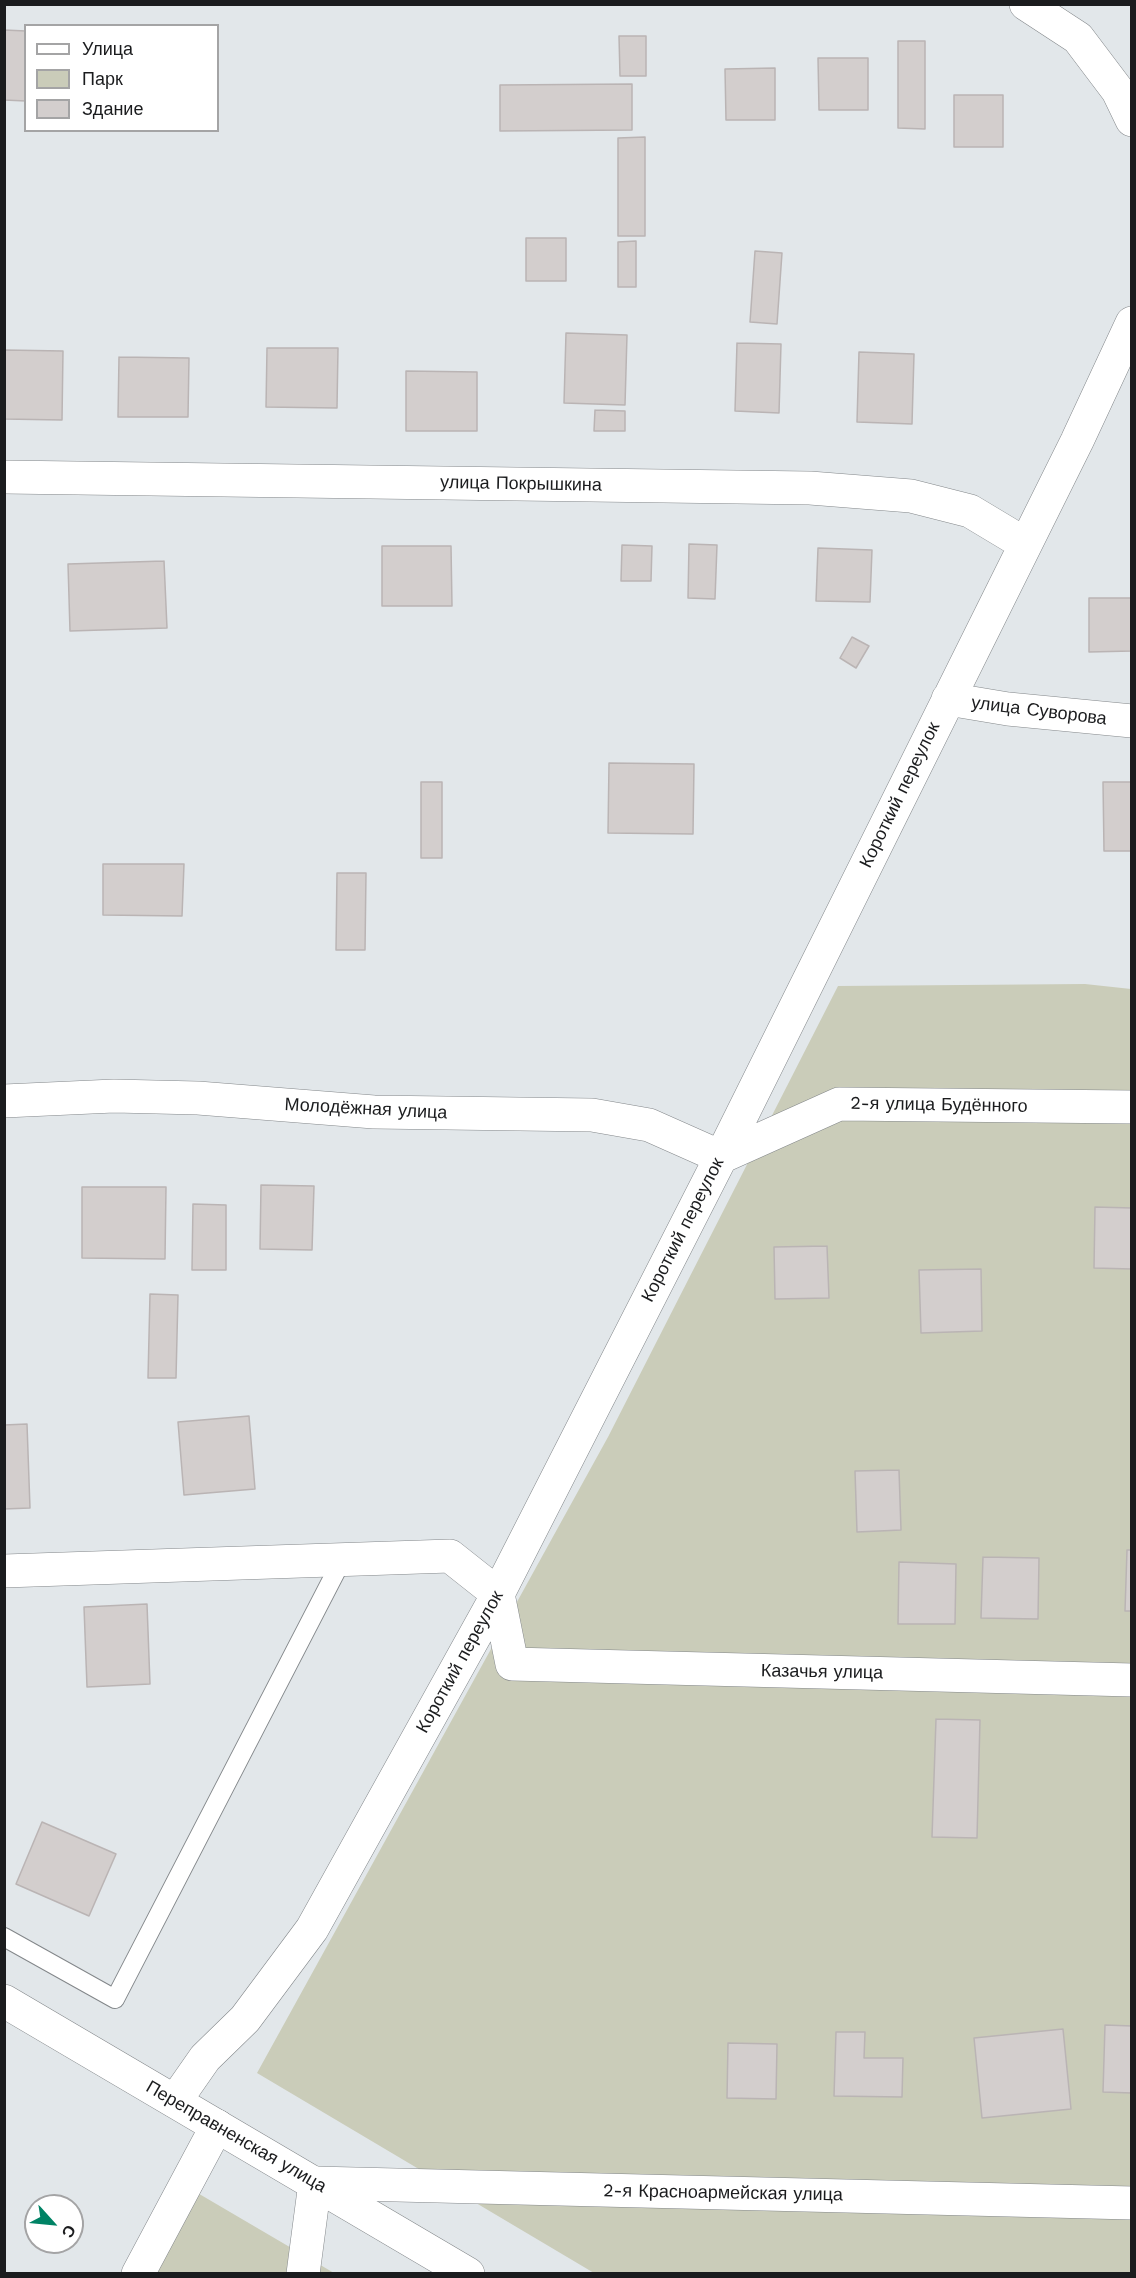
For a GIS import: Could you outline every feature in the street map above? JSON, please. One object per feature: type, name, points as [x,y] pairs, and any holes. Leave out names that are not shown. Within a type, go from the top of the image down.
[{"type":"street","points":[[1026,4],[1078,38],[1118,91],[1131,120]]},
{"type":"street","name":"Короткий переулок","points":[[175,2101],[205,2058],[245,2019],[312,1929],[498,1594],[721,1157],[1077,441],[1131,323]]},
{"type":"street","name":"улица Покрышкина","points":[[4,477],[810,488],[911,496],[970,511],[1025,544]]},
{"type":"street","name":"улица Суворова","points":[[948,699],[1008,709],[1131,721]]},
{"type":"street","name":"Молодёжная улица","points":[[4,1101],[124,1096],[198,1098],[374,1112],[592,1115],[649,1125],[721,1157]]},
{"type":"street","name":"2-я улица Будённого","points":[[721,1157],[839,1104],[1131,1107]]},
{"type":"street","points":[[4,1571],[450,1556],[498,1594]]},
{"type":"street","name":"Казачья улица","points":[[498,1594],[512,1664],[1131,1680]]},
{"type":"street","name":"Переправненская улица","points":[[4,2001],[468,2274]]},
{"type":"street","points":[[138,2274],[217,2126]]},
{"type":"street","points":[[303,2274],[315,2183]]},
{"type":"street","name":"2-я Красноармейская улица","points":[[315,2183],[1131,2203]]},
{"type":"lane","points":[[4,1937],[115,1999],[342,1560]]},
{"type":"green space","points":[[1085,984],[1131,989],[1131,2273],[594,2273],[257,2073],[608,1437],[838,986]]},
{"type":"green space","points":[[172,2178],[334,2273],[122,2274]]},
{"type":"building","points":[[4,30],[24,31],[24,101],[4,100]]},
{"type":"building","points":[[619,36],[646,36],[646,76],[620,76]]},
{"type":"building","points":[[898,41],[925,41],[925,129],[898,128]]},
{"type":"building","points":[[818,58],[868,58],[868,110],[819,110]]},
{"type":"building","points":[[775,68],[775,120],[726,120],[725,69]]},
{"type":"building","points":[[632,84],[632,130],[500,131],[500,85]]},
{"type":"building","points":[[954,95],[1003,95],[1003,147],[954,147]]},
{"type":"building","points":[[645,137],[645,236],[618,236],[618,138]]},
{"type":"building","points":[[526,238],[566,238],[566,281],[526,281]]},
{"type":"building","points":[[636,241],[636,287],[618,287],[618,242]]},
{"type":"building","points":[[755,251],[782,253],[777,324],[750,322]]},
{"type":"building","points":[[566,333],[627,335],[625,405],[564,403]]},
{"type":"building","points":[[737,343],[781,344],[779,413],[735,411]]},
{"type":"building","points":[[267,348],[338,348],[337,408],[266,407]]},
{"type":"building","points":[[5,350],[63,351],[62,420],[4,419]]},
{"type":"building","points":[[859,352],[914,354],[912,424],[857,422]]},
{"type":"building","points":[[119,357],[189,358],[188,417],[118,417]]},
{"type":"building","points":[[406,371],[477,372],[477,431],[406,431]]},
{"type":"building","points":[[595,410],[625,411],[625,431],[594,431]]},
{"type":"building","points":[[689,544],[717,545],[715,599],[688,598]]},
{"type":"building","points":[[622,545],[652,546],[651,581],[621,581]]},
{"type":"building","points":[[382,546],[451,546],[452,606],[382,606]]},
{"type":"building","points":[[818,548],[872,550],[870,602],[816,601]]},
{"type":"building","points":[[164,561],[167,628],[70,631],[68,564]]},
{"type":"building","points":[[1089,598],[1132,598],[1132,651],[1089,652]]},
{"type":"building","points":[[852,637],[869,646],[856,668],[840,658]]},
{"type":"building","points":[[609,763],[694,764],[693,834],[608,833]]},
{"type":"building","points":[[421,782],[442,782],[442,858],[421,858]]},
{"type":"building","points":[[1103,782],[1131,782],[1132,851],[1104,851]]},
{"type":"building","points":[[103,864],[184,864],[182,916],[103,915]]},
{"type":"building","points":[[337,873],[366,873],[365,950],[336,950]]},
{"type":"building","points":[[261,1185],[314,1186],[312,1250],[260,1249]]},
{"type":"building","points":[[82,1187],[166,1187],[165,1259],[82,1258]]},
{"type":"building","points":[[193,1204],[226,1205],[226,1270],[192,1270]]},
{"type":"building","points":[[1095,1207],[1132,1208],[1132,1269],[1094,1268]]},
{"type":"building","points":[[827,1246],[829,1298],[775,1299],[774,1247]]},
{"type":"building","points":[[981,1269],[982,1331],[921,1333],[919,1270]]},
{"type":"building","points":[[150,1294],[178,1295],[176,1378],[148,1378]]},
{"type":"building","points":[[249,1416],[255,1489],[184,1495],[178,1422]]},
{"type":"building","points":[[27,1424],[30,1508],[4,1509],[4,1425]]},
{"type":"building","points":[[899,1470],[901,1530],[857,1532],[855,1471]]},
{"type":"building","points":[[1127,1550],[1132,1550],[1132,1611],[1125,1611]]},
{"type":"building","points":[[983,1557],[1039,1558],[1038,1619],[981,1618]]},
{"type":"building","points":[[899,1562],[956,1564],[955,1624],[898,1624]]},
{"type":"building","points":[[147,1604],[150,1684],[87,1687],[84,1607]]},
{"type":"building","points":[[936,1719],[980,1720],[977,1838],[932,1837]]},
{"type":"building","points":[[42,1822],[116,1854],[89,1916],[16,1884]]},
{"type":"building","points":[[1105,2025],[1132,2026],[1132,2093],[1103,2092]]},
{"type":"building","points":[[1063,2029],[1071,2109],[982,2118],[974,2038]]},
{"type":"building","points":[[836,2032],[865,2032],[864,2058],[903,2058],[902,2097],[834,2096]]},
{"type":"building","points":[[728,2043],[777,2044],[776,2099],[727,2098]]}]
